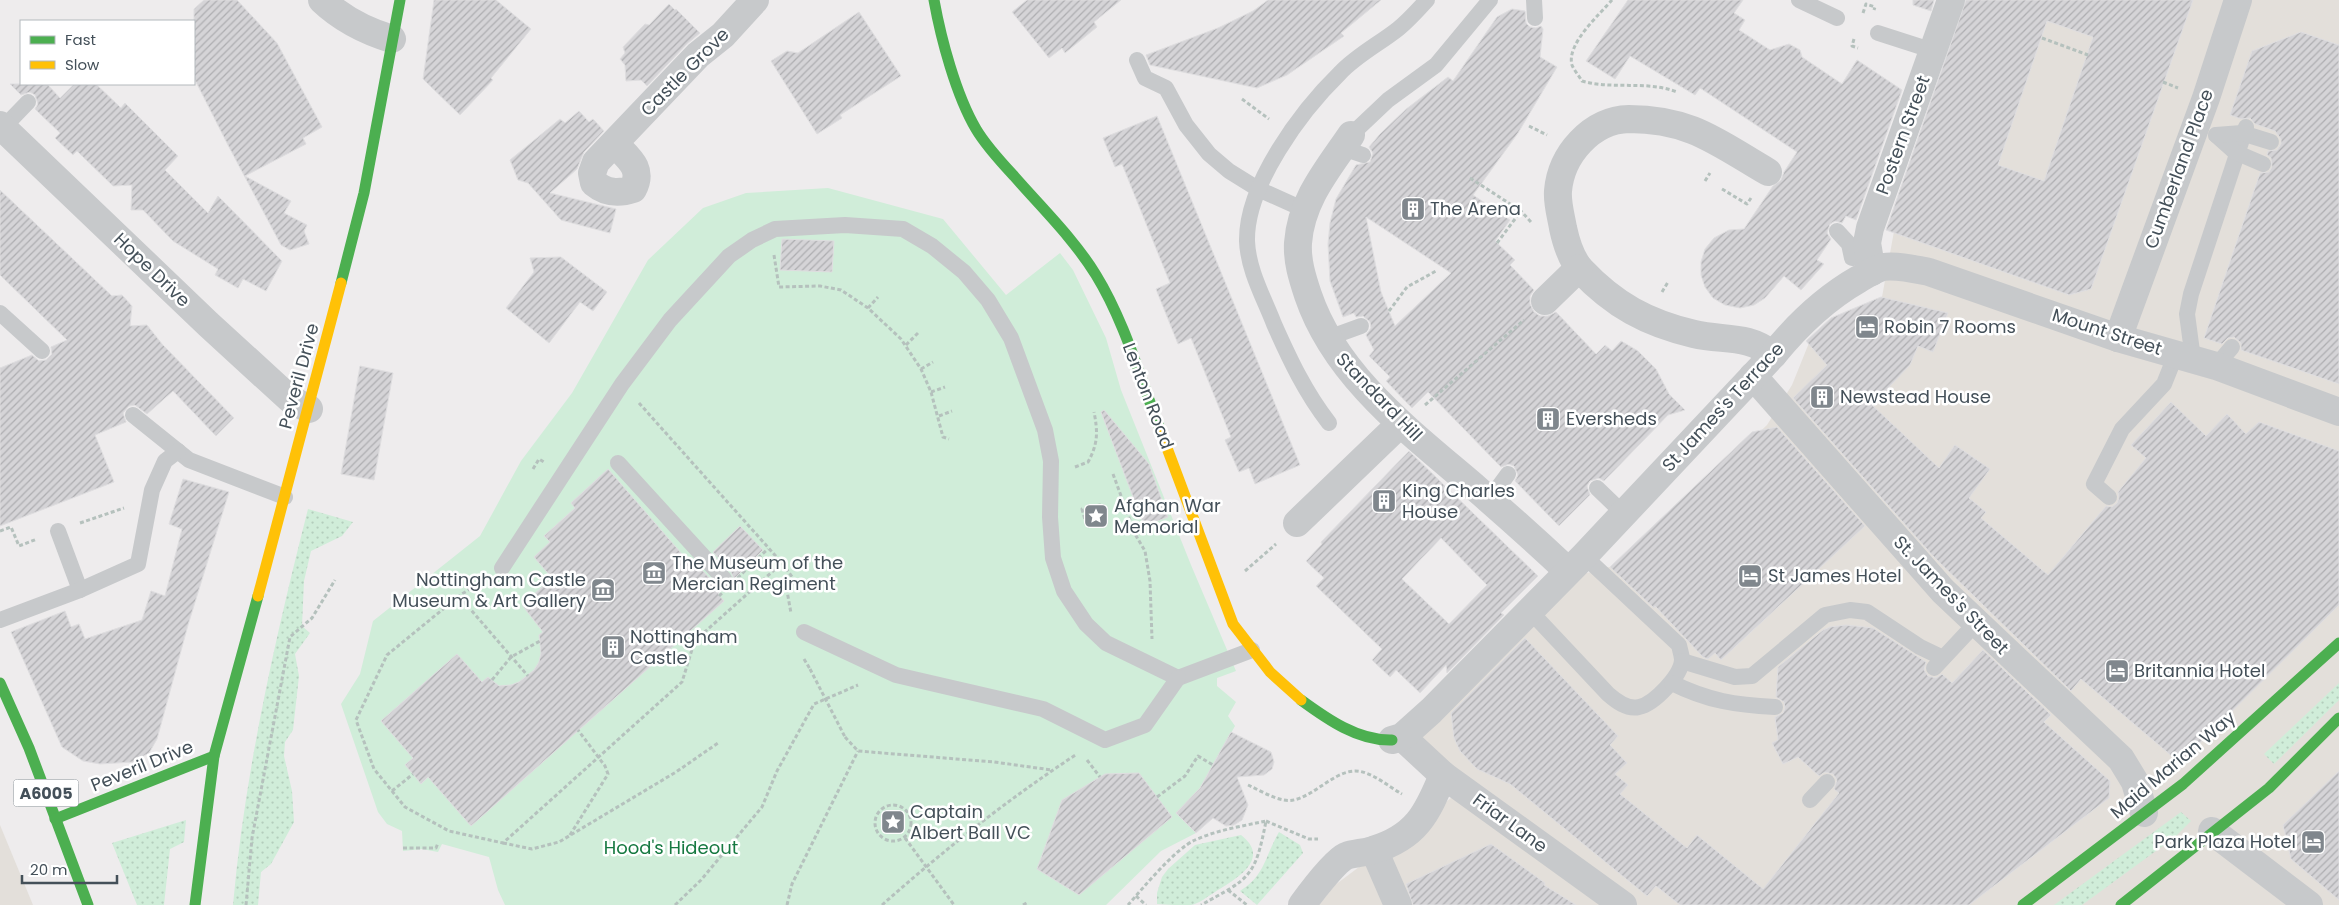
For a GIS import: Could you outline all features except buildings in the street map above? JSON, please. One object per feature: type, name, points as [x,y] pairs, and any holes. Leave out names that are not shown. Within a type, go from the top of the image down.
[{"type":"street","points":[[322,0],[334,11],[370,32],[392,39]]},
{"type":"street","name":"Peveril Drive","points":[[195,905],[214,756],[309,408],[364,193],[400,0]]},
{"type":"street","name":"Castle Grove","points":[[614,143],[698,55],[723,35],[755,0]]},
{"type":"street","name":"Lenton Road","points":[[934,0],[945,43],[976,129],[996,155],[1078,248],[1097,276],[1114,311],[1156,416],[1233,624],[1277,680],[1317,710],[1363,735],[1377,740],[1397,738]]},
{"type":"street","name":"Postern Street","points":[[1871,264],[1866,243],[1870,228],[1951,0]]},
{"type":"street","name":"Cumberland Place","points":[[2118,338],[2205,131],[2206,98],[2238,0]]},
{"type":"street","points":[[1768,172],[1710,137],[1676,124],[1627,119],[1608,124],[1589,133],[1576,146],[1561,172],[1558,192],[1559,210],[1566,242],[1579,268],[1618,304],[1640,316],[1696,334],[1739,338],[1762,346],[1773,355]]},
{"type":"street","name":"Hope Drive","points":[[2,126],[208,324],[290,399],[309,408]]},
{"type":"street","name":"Standard Hill","points":[[1352,146],[1317,183],[1305,210],[1298,242],[1298,262],[1311,305],[1328,338],[1343,364],[1400,424],[1490,500],[1576,564]]},
{"type":"street","name":"Mount Street","points":[[1871,264],[1882,267],[1904,267],[1928,272],[2118,338],[2204,356],[2339,412]]},
{"type":"street","name":"St James's Terrace","points":[[1576,564],[1773,355],[1795,328],[1821,304],[1871,264]]},
{"type":"street","points":[[1545,301],[1579,268]]},
{"type":"street","name":"St. James's Street","points":[[1753,376],[1942,591],[2121,758],[2134,782],[2144,813]]},
{"type":"street","points":[[1297,523],[1400,424]]},
{"type":"street","points":[[1397,738],[1431,711],[1576,564]]},
{"type":"street","name":"Maid Marian Way","points":[[2023,905],[2183,784],[2339,643]]},
{"type":"street","name":"A6005","points":[[0,683],[29,748],[88,905]]},
{"type":"street","points":[[2121,905],[2212,831],[2269,788],[2339,718]]},
{"type":"street","name":"Friar Lane","points":[[1397,738],[1443,775],[1623,905]]},
{"type":"street","name":"Peveril Drive","points":[[55,820],[214,756]]},
{"type":"street","points":[[1302,905],[1312,890],[1342,859],[1374,850],[1404,837],[1429,810],[1443,775]]},
{"type":"street","points":[[2212,831],[2310,905]]},
{"type":"street","points":[[1374,850],[1398,905]]},
{"type":"lane","points":[[1329,423],[1311,399],[1292,366],[1259,287],[1249,257],[1247,242],[1249,214],[1258,189],[1289,134],[1320,94],[1342,71],[1398,29],[1427,0]]},
{"type":"lane","name":"Standard Hill","points":[[1352,146],[1388,100],[1436,65],[1490,0]]},
{"type":"lane","points":[[1534,0],[1535,18]]},
{"type":"lane","points":[[1799,0],[1836,18]]},
{"type":"lane","points":[[1878,33],[1934,51]]},
{"type":"lane","points":[[1137,60],[1144,78],[1166,88],[1186,125],[1209,154],[1258,189],[1305,210]]},
{"type":"lane","points":[[2,126],[28,102]]},
{"type":"lane","points":[[2110,497],[2094,484],[2122,429],[2164,384],[2204,356],[2187,314],[2191,294],[2246,127]]},
{"type":"lane","points":[[2205,131],[2242,133],[2271,142]]},
{"type":"lane","points":[[2205,131],[2235,152],[2263,164]]},
{"type":"lane","points":[[502,568],[622,384],[670,320],[729,256],[752,240],[775,230],[845,225],[903,229],[932,246],[964,272],[988,300],[1011,338],[1045,430],[1051,461],[1050,517],[1053,558],[1064,591],[1086,624],[1106,643],[1178,678]]},
{"type":"lane","points":[[1837,231],[1849,244],[1852,258],[1871,264]]},
{"type":"lane","points":[[0,313],[42,351]]},
{"type":"lane","points":[[1328,338],[1361,326]]},
{"type":"lane","points":[[133,415],[189,460],[285,497]]},
{"type":"lane","points":[[0,620],[80,590],[138,564],[152,490],[165,461],[178,451]]},
{"type":"lane","points":[[618,463],[724,578]]},
{"type":"lane","points":[[1490,500],[1508,474]]},
{"type":"lane","points":[[1597,488],[1624,514]]},
{"type":"lane","points":[[58,531],[80,590]]},
{"type":"lane","points":[[1529,610],[1608,694],[1620,704],[1638,708],[1654,700],[1672,683],[1682,661],[1679,645],[1576,564]]},
{"type":"lane","points":[[1682,661],[1735,677],[1752,676],[1825,615],[1850,610],[1867,612],[1920,647],[1939,663],[1976,623]]},
{"type":"lane","points":[[804,632],[896,675],[1043,708],[1105,740],[1145,725],[1178,678],[1252,650]]},
{"type":"lane","points":[[1672,683],[1695,694],[1739,706],[1775,707]]},
{"type":"lane","points":[[1810,800],[1827,782]]},
{"type":"path","points":[[2042,38],[2088,55]]},
{"type":"path","points":[[1242,99],[1289,134]]},
{"type":"path","points":[[1470,178],[1521,211],[1527,218]]},
{"type":"path","points":[[1497,243],[1521,211]]},
{"type":"path","points":[[775,230],[774,257],[779,287],[820,286],[841,290],[868,308],[906,345],[921,369],[939,416],[943,437],[949,439]]},
{"type":"path","points":[[1388,311],[1407,287],[1436,271]]},
{"type":"path","points":[[1660,296],[1668,282]]},
{"type":"path","points":[[868,308],[878,297]]},
{"type":"path","points":[[906,345],[918,333]]},
{"type":"path","points":[[1400,424],[1414,415],[1509,334]]},
{"type":"path","points":[[921,369],[933,362]]},
{"type":"path","points":[[622,384],[782,563],[795,582]]},
{"type":"path","points":[[931,392],[945,387]]},
{"type":"path","points":[[939,416],[952,411]]},
{"type":"path","points":[[1051,461],[1066,468],[1078,467],[1088,462],[1096,447],[1097,427],[1094,412]]},
{"type":"path","points":[[533,469],[539,459]]},
{"type":"path","points":[[1113,474],[1135,534],[1145,550],[1150,581],[1153,652],[1178,678]]},
{"type":"path","points":[[1100,505],[1106,521],[1087,527],[1082,509],[1100,505]]},
{"type":"path","points":[[1245,572],[1271,548]]},
{"type":"path","points":[[719,596],[768,549]]},
{"type":"path","points":[[503,843],[682,682],[694,643],[699,637],[782,563]]},
{"type":"path","points":[[502,568],[459,596],[387,655],[356,720],[374,769],[405,807],[450,831],[532,849],[559,842],[570,836],[676,772],[718,743]]},
{"type":"path","points":[[246,905],[246,887],[252,838],[290,637],[312,618],[335,580]]},
{"type":"path","points":[[459,596],[528,676]]},
{"type":"path","points":[[492,680],[512,656],[540,641]]},
{"type":"path","points":[[810,669],[845,737],[858,751],[994,762],[1052,770]]},
{"type":"path","points":[[675,905],[701,880],[762,807],[777,771],[814,704],[854,686],[896,675]]},
{"type":"path","points":[[570,836],[608,774],[578,730]]},
{"type":"path","points":[[787,905],[792,884],[858,751]]},
{"type":"path","points":[[882,905],[927,866],[1052,770],[1081,751]]},
{"type":"path","points":[[1157,797],[1185,776],[1198,756],[1213,765]]},
{"type":"path","points":[[1248,785],[1284,801],[1296,800],[1341,775],[1354,771],[1364,773],[1429,810]]},
{"type":"path","points":[[392,791],[413,774]]},
{"type":"path","points":[[894,804],[904,807],[911,818],[912,828],[905,838],[896,842],[888,841],[879,836],[874,823],[879,810],[894,804]]},
{"type":"path","points":[[1128,905],[1163,866],[1193,841],[1220,832],[1266,821],[1260,854],[1255,866],[1244,880],[1201,905]]},
{"type":"path","points":[[905,838],[954,905]]},
{"type":"path","points":[[403,848],[436,848],[438,843]]},
{"type":"path","points":[[1228,890],[1247,905]]},
{"type":"path","points":[[1136,896],[1146,905]]},
{"type":"path","points":[[1023,905],[1028,902]]},
{"type":"shaded area","points":[[1971,0],[2339,0],[2339,905],[1319,905],[1335,885],[1463,789],[1412,736],[1579,575],[1621,564],[1767,425],[1792,385],[1811,338],[1882,297],[1895,226]]},
{"type":"shaded area","points":[[0,825],[33,905],[0,905]]},
{"type":"green space","name":"Hood's Hideout","points":[[828,188],[943,219],[1006,295],[1060,253],[1073,270],[1106,338],[1121,390],[1236,671],[1217,678],[1217,686],[1236,702],[1228,716],[1235,726],[1200,788],[1176,813],[1196,833],[1161,851],[1106,905],[505,905],[498,890],[489,857],[442,844],[438,852],[422,849],[403,851],[402,831],[387,824],[378,812],[341,704],[360,674],[373,621],[480,536],[521,461],[572,393],[648,260],[703,208],[746,193]]},
{"type":"green space","points":[[308,509],[353,522],[342,536],[311,551],[304,581],[302,626],[310,633],[295,654],[299,676],[293,730],[285,742],[284,756],[292,791],[294,822],[271,864],[261,872],[258,905],[233,905],[238,855],[253,755],[273,656]]},
{"type":"green space","points":[[2339,683],[2339,700],[2274,764],[2264,754]]},
{"type":"green space","points":[[2181,812],[2191,821],[2175,837],[2082,905],[2054,905]]},
{"type":"green space","points":[[186,820],[184,842],[170,849],[164,905],[137,905],[112,843]]},
{"type":"green space","points":[[1279,832],[1300,845],[1303,853],[1257,905],[1240,891],[1255,879],[1260,872]]},
{"type":"green space","points":[[1241,835],[1250,844],[1253,852],[1248,868],[1241,875],[1194,904],[1157,904],[1157,893],[1162,877],[1168,869],[1195,845]]},
{"type":"traffic: fast","points":[[341,283],[364,193],[400,0]]},
{"type":"traffic: fast","points":[[934,0],[950,66],[962,100],[976,129],[989,148],[1068,236],[1096,275],[1116,312],[1161,432]]},
{"type":"traffic: fast","points":[[195,905],[214,756],[258,596]]},
{"type":"traffic: fast","points":[[2023,905],[2183,784],[2339,643]]},
{"type":"traffic: fast","points":[[0,683],[29,748],[88,905]]},
{"type":"traffic: fast","points":[[1301,700],[1332,721],[1355,733],[1367,737],[1392,740]]},
{"type":"traffic: fast","points":[[2121,905],[2269,788],[2339,718]]},
{"type":"traffic: fast","points":[[55,819],[214,756]]},
{"type":"traffic: slow","points":[[258,596],[341,283]]},
{"type":"traffic: slow","points":[[1161,432],[1233,624],[1270,672],[1301,700]]},
{"type":"place","name":"The Arena","points":[[1413,209]]},
{"type":"place","name":"Robin 7 Rooms","points":[[1867,327]]},
{"type":"place","name":"Newstead House","points":[[1822,397]]},
{"type":"place","name":"Eversheds","points":[[1548,419]]},
{"type":"place","name":"King Charles House","points":[[1384,501]]},
{"type":"place","name":"Afghan War Memorial","points":[[1096,516]]},
{"type":"place","name":"The Museum of the Mercian Regiment","points":[[654,573]]},
{"type":"place","name":"St James Hotel","points":[[1750,576]]},
{"type":"place","name":"Nottingham Castle Museum & Art Gallery","points":[[603,590]]},
{"type":"place","name":"Nottingham Castle","points":[[613,647]]},
{"type":"place","name":"Britannia Hotel","points":[[2117,671]]},
{"type":"place","name":"Captain Albert Ball VC","points":[[893,822]]},
{"type":"place","name":"Park Plaza Hotel","points":[[2313,842]]}]
